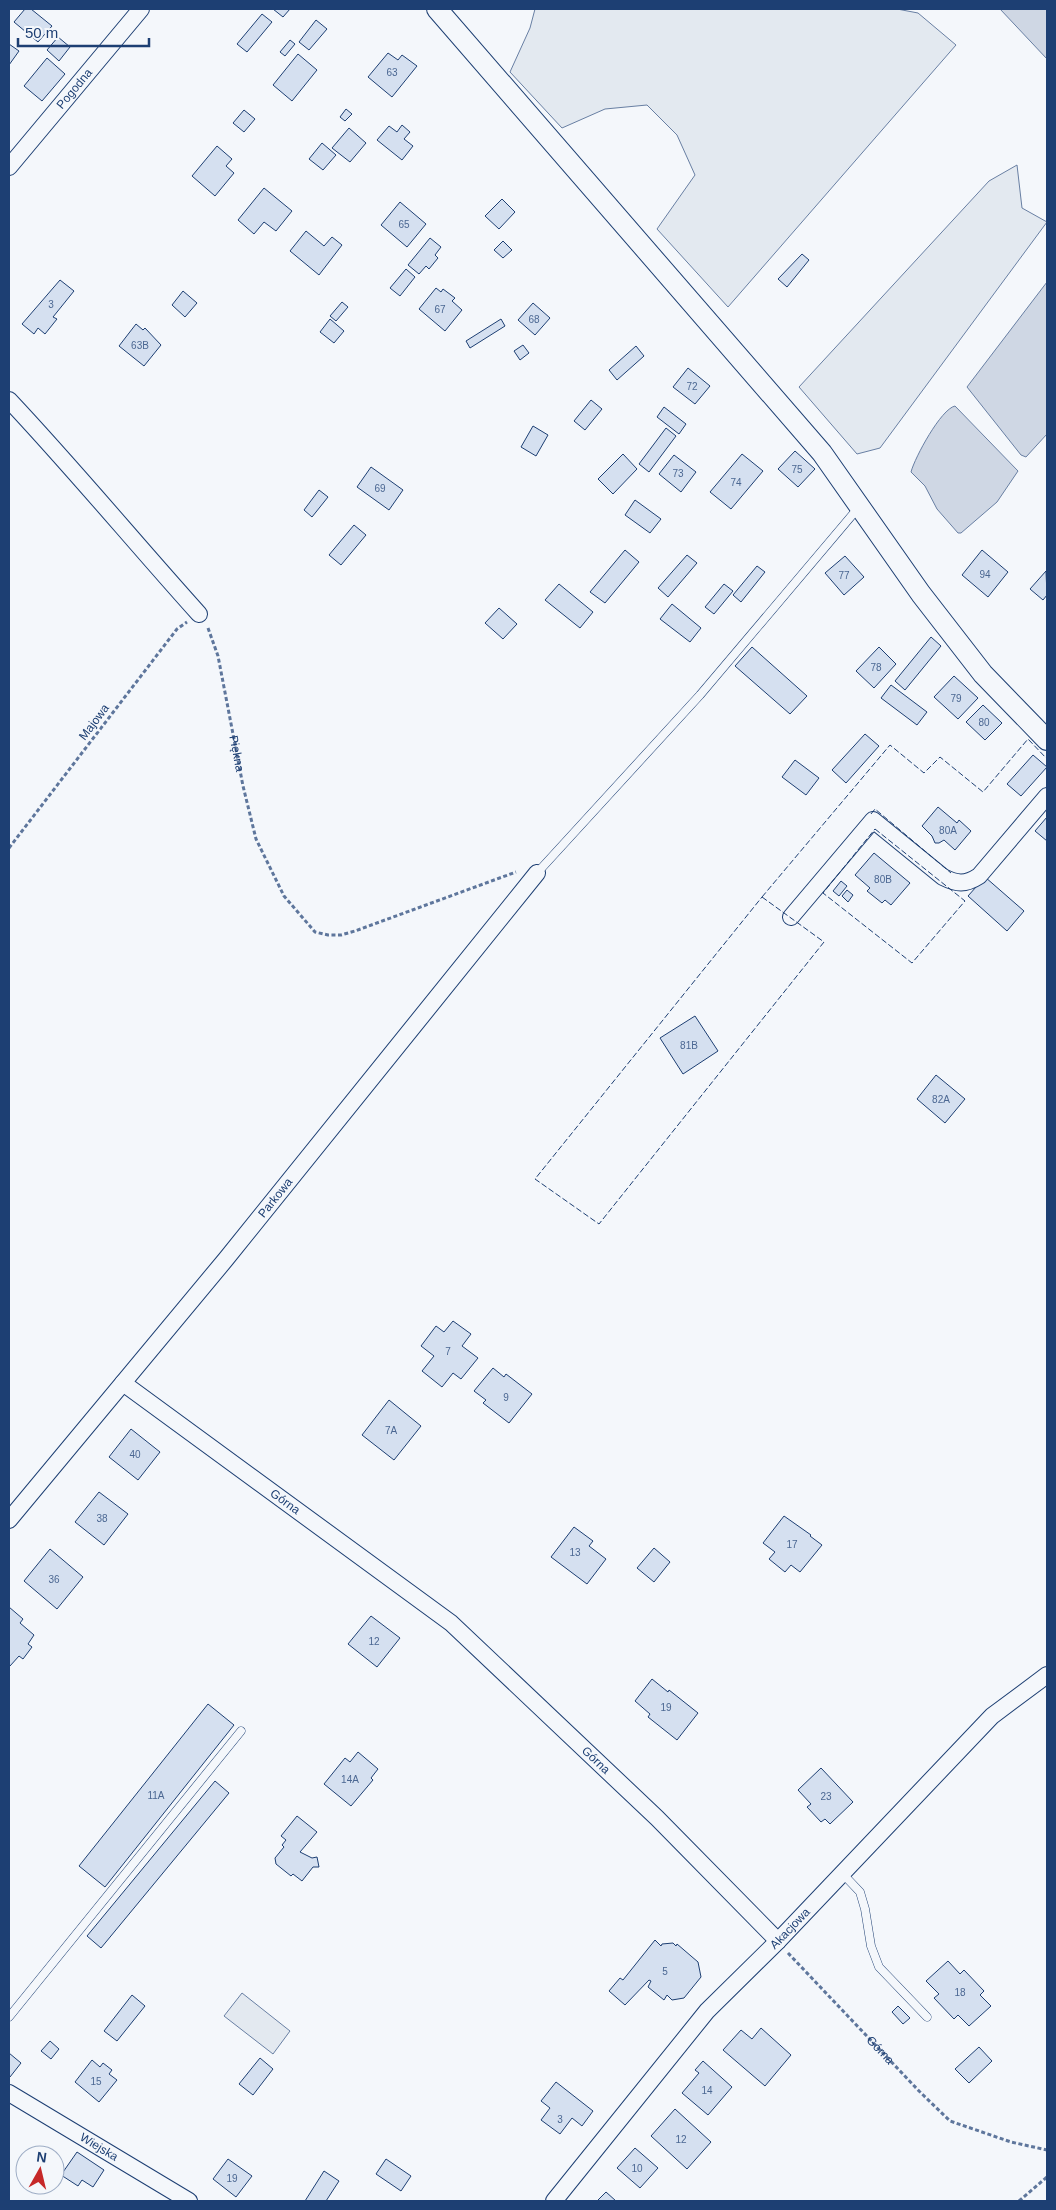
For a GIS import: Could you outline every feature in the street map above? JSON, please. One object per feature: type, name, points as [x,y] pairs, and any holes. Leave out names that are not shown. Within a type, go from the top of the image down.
[{"type":"street","name":"Pogodna","points":[[9,167],[141,9]]},
{"type":"street","points":[[437,9],[822,453],[920,594],[983,674],[1047,740]]},
{"type":"street","points":[[9,400],[109,510],[164,576],[199,614]]},
{"type":"street","points":[[791,917],[874,820],[943,877],[955,883],[968,883],[979,876],[1047,796]]},
{"type":"street","name":"Parkowa","points":[[9,1520],[226,1259],[537,873]]},
{"type":"street","name":"Górna","points":[[122,1383],[451,1623],[608,1771],[778,1941]]},
{"type":"street","name":"Akacjowa","points":[[554,2201],[707,2010],[778,1941],[992,1716],[1047,1675]]},
{"type":"street","name":"Wiejska","points":[[9,2093],[188,2201]]},
{"type":"lane","points":[[537,873],[700,695],[860,506]]},
{"type":"lane","points":[[9,2017],[241,1731]]},
{"type":"lane","points":[[842,1873],[860,1892],[865,1908],[870,1946],[879,1967],[927,2017]]},
{"type":"path","name":"Majowa","points":[[9,848],[177,629],[199,614]]},
{"type":"path","name":"Piękna","points":[[199,614],[213,638],[218,656],[243,786],[256,839],[284,896],[315,932],[328,936],[340,935],[511,872],[526,870],[537,873]]},
{"type":"path","name":"Górna","points":[[778,1941],[919,2091],[950,2121],[1011,2142],[1047,2150]]},
{"type":"path","points":[[1019,2201],[1047,2177]]},
{"type":"shaded area","points":[[535,9],[897,9],[918,13],[956,45],[728,307],[657,229],[695,175],[677,135],[647,105],[605,109],[562,128],[510,72],[530,28]]},
{"type":"shaded area","points":[[1000,9],[1047,9],[1047,59]]},
{"type":"shaded area","points":[[1017,165],[1022,208],[1047,222],[880,448],[857,454],[799,387],[989,181]]},
{"type":"shaded area","points":[[1047,282],[1047,434],[1026,457],[1021,455],[967,387]]},
{"type":"shaded area","points":[[955,406],[1018,471],[997,502],[961,533],[958,533],[937,509],[925,486],[911,472],[923,445],[936,424],[949,409]]},
{"type":"shaded area","points":[[242,1993],[290,2031],[273,2054],[224,2016]]},
{"type":"building","points":[[25,9],[31,9],[52,26],[38,42],[14,22]]},
{"type":"building","points":[[273,9],[290,9],[283,17]]},
{"type":"building","points":[[262,14],[272,22],[247,52],[237,44]]},
{"type":"building","points":[[316,20],[327,29],[309,50],[299,42]]},
{"type":"building","points":[[58,37],[70,47],[59,61],[47,50]]},
{"type":"building","points":[[290,40],[295,44],[285,56],[280,52]]},
{"type":"building","points":[[9,44],[19,51],[9,65]]},
{"type":"building","points":[[388,53],[398,60],[402,55],[417,66],[392,97],[368,77]]},
{"type":"building","points":[[298,54],[317,70],[292,101],[273,85]]},
{"type":"building","points":[[47,58],[65,74],[42,101],[24,86]]},
{"type":"building","points":[[346,109],[352,114],[345,121],[340,117]]},
{"type":"building","points":[[244,110],[255,119],[244,132],[233,123]]},
{"type":"building","points":[[402,125],[410,132],[404,139],[413,146],[402,160],[377,140],[389,126],[397,132]]},
{"type":"building","points":[[349,128],[366,143],[350,162],[332,148]]},
{"type":"building","points":[[322,143],[336,155],[323,170],[309,159]]},
{"type":"building","points":[[217,146],[232,159],[226,166],[234,173],[215,196],[192,176]]},
{"type":"building","points":[[264,188],[292,211],[276,231],[264,222],[254,234],[238,220]]},
{"type":"building","points":[[502,199],[515,212],[499,229],[485,216]]},
{"type":"building","points":[[400,202],[426,224],[407,247],[381,225]]},
{"type":"building","points":[[306,231],[324,246],[332,237],[342,245],[319,275],[290,251]]},
{"type":"building","points":[[430,238],[441,247],[435,255],[438,258],[429,269],[426,266],[419,274],[408,265]]},
{"type":"building","points":[[503,241],[512,250],[503,258],[494,250]]},
{"type":"building","points":[[802,254],[809,260],[787,287],[778,279]]},
{"type":"building","points":[[406,269],[415,277],[400,296],[390,288]]},
{"type":"building","points":[[60,280],[74,291],[53,317],[57,319],[45,334],[38,328],[34,334],[22,324]]},
{"type":"building","points":[[436,288],[441,292],[443,289],[455,298],[452,301],[462,310],[445,331],[419,309]]},
{"type":"building","points":[[183,291],[197,303],[185,317],[172,305]]},
{"type":"building","points":[[342,302],[348,307],[336,321],[330,316]]},
{"type":"building","points":[[533,303],[550,318],[535,335],[518,320]]},
{"type":"building","points":[[330,319],[344,331],[334,343],[320,332]]},
{"type":"building","points":[[501,319],[505,326],[470,348],[466,341]]},
{"type":"building","points":[[136,324],[143,330],[145,328],[161,345],[144,366],[119,346]]},
{"type":"building","points":[[523,345],[529,353],[520,360],[514,351]]},
{"type":"building","points":[[636,346],[644,356],[617,380],[609,370]]},
{"type":"building","points":[[688,368],[710,386],[695,404],[673,387]]},
{"type":"building","points":[[591,400],[602,409],[585,430],[574,421]]},
{"type":"building","points":[[664,407],[686,424],[679,434],[657,417]]},
{"type":"building","points":[[533,426],[548,435],[536,456],[521,447]]},
{"type":"building","points":[[666,428],[676,436],[649,472],[639,464]]},
{"type":"building","points":[[795,451],[815,469],[798,487],[778,469]]},
{"type":"building","points":[[623,454],[637,469],[613,494],[598,479]]},
{"type":"building","points":[[742,454],[763,471],[731,509],[710,492]]},
{"type":"building","points":[[674,455],[696,472],[681,492],[659,474]]},
{"type":"building","points":[[371,467],[403,490],[389,510],[357,487]]},
{"type":"building","points":[[319,490],[328,497],[312,517],[304,510]]},
{"type":"building","points":[[635,500],[661,519],[650,533],[625,515]]},
{"type":"building","points":[[354,525],[366,535],[341,565],[329,555]]},
{"type":"building","points":[[625,550],[639,562],[605,603],[590,592]]},
{"type":"building","points":[[982,550],[1008,572],[988,597],[962,575]]},
{"type":"building","points":[[687,555],[697,563],[668,597],[658,588]]},
{"type":"building","points":[[845,556],[864,577],[844,595],[825,573]]},
{"type":"building","points":[[757,566],[765,572],[741,602],[733,595]]},
{"type":"building","points":[[1046,571],[1047,595],[1043,600],[1030,589]]},
{"type":"building","points":[[559,584],[593,612],[580,628],[545,600]]},
{"type":"building","points":[[724,584],[733,591],[714,614],[705,607]]},
{"type":"building","points":[[672,604],[701,628],[690,642],[660,619]]},
{"type":"building","points":[[499,608],[517,624],[503,639],[485,623]]},
{"type":"building","points":[[931,637],[941,646],[905,690],[895,681]]},
{"type":"building","points":[[752,647],[807,696],[790,714],[735,666]]},
{"type":"building","points":[[879,647],[896,664],[874,688],[856,671]]},
{"type":"building","points":[[954,676],[978,698],[958,719],[934,697]]},
{"type":"building","points":[[891,685],[927,712],[917,725],[881,698]]},
{"type":"building","points":[[983,705],[1002,723],[985,740],[966,722]]},
{"type":"building","points":[[865,734],[879,746],[846,783],[832,770]]},
{"type":"building","points":[[1033,755],[1047,767],[1021,796],[1007,784]]},
{"type":"building","points":[[795,760],[819,778],[806,795],[782,777]]},
{"type":"building","points":[[938,807],[957,823],[959,820],[971,831],[955,850],[944,840],[935,843],[932,836],[922,826]]},
{"type":"building","points":[[1047,817],[1047,841],[1035,831]]},
{"type":"building","points":[[874,853],[910,883],[891,905],[885,900],[882,903],[867,891],[870,888],[855,875]]},
{"type":"building","points":[[985,877],[1024,911],[1007,931],[968,896]]},
{"type":"building","points":[[841,881],[847,886],[839,896],[833,891]]},
{"type":"building","points":[[847,890],[853,895],[848,902],[842,896]]},
{"type":"building","points":[[695,1016],[718,1051],[683,1074],[660,1038]]},
{"type":"building","points":[[936,1075],[965,1099],[945,1123],[917,1099]]},
{"type":"building","points":[[453,1321],[471,1334],[462,1346],[478,1358],[461,1379],[453,1373],[442,1387],[422,1371],[434,1356],[421,1346],[436,1326],[444,1332]]},
{"type":"building","points":[[493,1368],[504,1377],[506,1374],[532,1394],[509,1423],[483,1403],[486,1400],[474,1391]]},
{"type":"building","points":[[389,1400],[421,1426],[394,1460],[362,1435]]},
{"type":"building","points":[[131,1429],[160,1452],[138,1480],[109,1457]]},
{"type":"building","points":[[99,1492],[128,1514],[104,1545],[75,1522]]},
{"type":"building","points":[[784,1516],[822,1545],[800,1572],[791,1565],[785,1572],[769,1559],[775,1552],[763,1543]]},
{"type":"building","points":[[574,1527],[593,1541],[589,1546],[606,1559],[587,1584],[551,1557]]},
{"type":"building","points":[[654,1548],[670,1562],[654,1582],[637,1568]]},
{"type":"building","points":[[50,1549],[83,1577],[57,1609],[24,1581]]},
{"type":"building","points":[[9,1607],[23,1619],[20,1623],[34,1635],[28,1644],[32,1647],[23,1659],[19,1656],[10,1666],[9,1665]]},
{"type":"building","points":[[371,1616],[400,1638],[377,1667],[348,1644]]},
{"type":"building","points":[[652,1679],[698,1713],[677,1740],[648,1717],[650,1714],[635,1701]]},
{"type":"building","points":[[208,1704],[234,1725],[105,1887],[79,1866]]},
{"type":"building","points":[[358,1752],[378,1769],[371,1778],[373,1780],[351,1806],[324,1784],[345,1758],[350,1762]]},
{"type":"building","points":[[821,1768],[853,1802],[830,1824],[825,1819],[821,1822],[807,1807],[811,1804],[798,1790]]},
{"type":"building","points":[[215,1781],[229,1793],[101,1948],[87,1936]]},
{"type":"building","points":[[297,1816],[317,1832],[300,1852],[312,1858],[317,1857],[319,1867],[313,1867],[302,1881],[293,1874],[291,1876],[276,1864],[275,1858],[284,1847],[282,1845],[286,1840],[281,1836]]},
{"type":"building","points":[[655,1940],[661,1946],[662,1944],[673,1943],[676,1946],[677,1944],[698,1962],[701,1977],[684,1998],[672,2000],[667,1995],[664,2000],[648,1987],[651,1981],[649,1980],[625,2005],[609,1991],[620,1978],[623,1980]]},
{"type":"building","points":[[948,1961],[960,1974],[964,1970],[984,1991],[980,1995],[991,2006],[969,2026],[958,2015],[954,2019],[934,1998],[939,1994],[926,1981]]},
{"type":"building","points":[[132,1995],[145,2006],[117,2041],[104,2031]]},
{"type":"building","points":[[898,2006],[910,2018],[903,2024],[892,2012]]},
{"type":"building","points":[[761,2028],[791,2055],[765,2086],[723,2050],[741,2030],[752,2039]]},
{"type":"building","points":[[50,2041],[59,2049],[51,2059],[41,2051]]},
{"type":"building","points":[[979,2047],[992,2061],[969,2083],[955,2069]]},
{"type":"building","points":[[9,2053],[21,2063],[10,2077],[9,2076]]},
{"type":"building","points":[[260,2058],[273,2069],[253,2095],[239,2084]]},
{"type":"building","points":[[92,2060],[100,2067],[103,2063],[112,2070],[109,2074],[117,2080],[99,2102],[75,2082]]},
{"type":"building","points":[[703,2061],[732,2087],[708,2115],[682,2093],[699,2073],[695,2070]]},
{"type":"building","points":[[556,2082],[593,2111],[582,2126],[572,2118],[560,2134],[541,2120],[550,2108],[541,2101]]},
{"type":"building","points":[[675,2109],[711,2142],[687,2169],[651,2136]]},
{"type":"building","points":[[635,2148],[658,2168],[640,2188],[617,2168]]},
{"type":"building","points":[[77,2152],[104,2170],[93,2187],[82,2180],[78,2186],[65,2178],[65,2169]]},
{"type":"building","points":[[228,2159],[252,2176],[236,2197],[213,2179]]},
{"type":"building","points":[[386,2159],[411,2176],[401,2191],[376,2174]]},
{"type":"building","points":[[324,2171],[339,2181],[326,2201],[305,2201]]},
{"type":"building","points":[[606,2192],[616,2201],[597,2201]]},
{"type":"fence","points":[[762,897],[890,745],[924,773],[940,757],[983,792],[1028,739],[1047,759]]},
{"type":"fence","points":[[871,814],[875,809],[951,873]]},
{"type":"fence","points":[[875,829],[965,901],[912,963],[823,893],[875,829]]},
{"type":"fence","points":[[762,897],[824,942],[599,1224],[535,1179],[762,897]]}]
